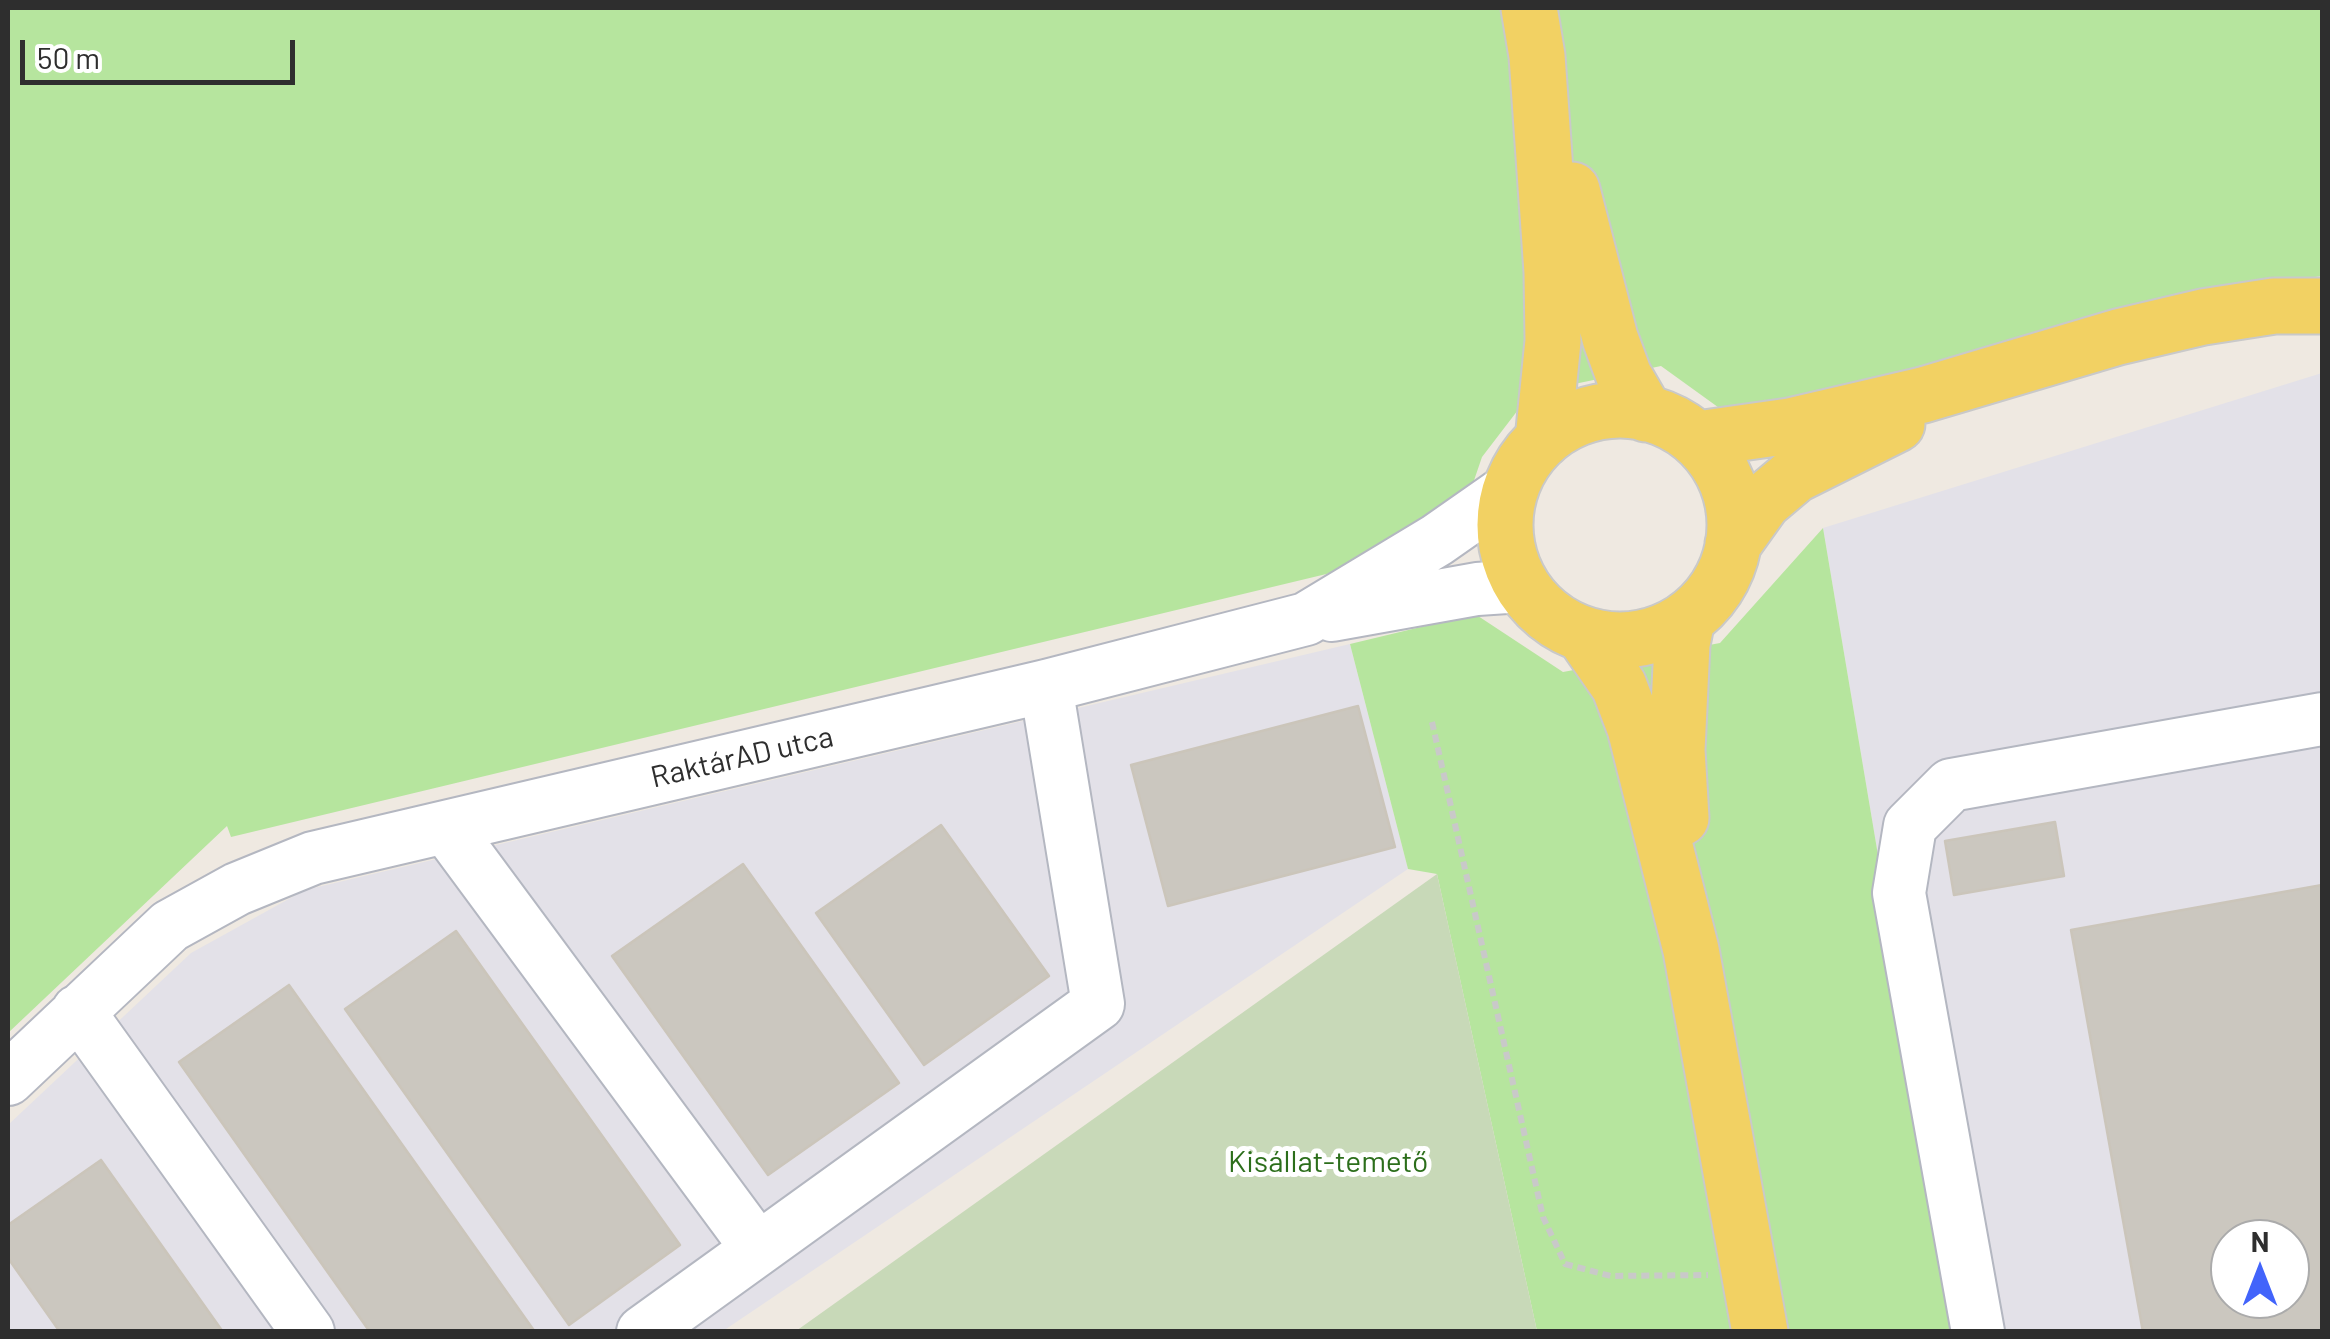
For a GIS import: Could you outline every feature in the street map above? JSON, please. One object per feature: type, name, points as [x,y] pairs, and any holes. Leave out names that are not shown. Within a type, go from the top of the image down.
[{"type":"main road","points":[[1533,32],[1610,338],[1624,376],[1646,414]]},
{"type":"main road","points":[[1533,32],[1552,272],[1553,341],[1543,440]]},
{"type":"main road","points":[[1698,439],[1809,422],[1924,395],[2203,317],[2274,306],[2322,306]]},
{"type":"main road","points":[[1733,544],[1730,491],[1719,467],[1698,439],[1646,414],[1602,412],[1561,426],[1524,462],[1510,489],[1504,518],[1506,548],[1522,586],[1556,622],[1609,640],[1637,639],[1663,632],[1687,618],[1718,586],[1733,544],[1764,502],[1796,474],[2042,359]]},
{"type":"main road","points":[[1687,618],[1682,644],[1677,750],[1691,950]]},
{"type":"main road","points":[[1583,634],[1619,686],[1635,728],[1691,950],[1760,1332]]},
{"type":"street","name":"RaktárAD utca","points":[[8,1080],[170,926],[237,888],[313,858],[1046,686],[1306,618],[1438,540],[1510,489]]},
{"type":"street","points":[[1306,618],[1477,589],[1522,586]]},
{"type":"street","points":[[644,1332],[1098,1004],[1046,686]]},
{"type":"street","points":[[1978,1332],[1899,894],[1910,826],[1951,785],[2322,719]]},
{"type":"street","points":[[446,827],[758,1249]]},
{"type":"street","points":[[78,1011],[308,1332]]},
{"type":"path","points":[[1432,722],[1543,1217],[1565,1264],[1611,1276],[1750,1274]]},
{"type":"shaded area","points":[[2322,373],[2322,1331],[1958,1331],[1823,528]]},
{"type":"shaded area","points":[[1350,644],[1408,869],[723,1331],[8,1332],[8,1125],[191,953],[305,890]]},
{"type":"green space","points":[[8,8],[2322,8],[2322,276],[2174,298],[1843,396],[1722,410],[1661,366],[1531,393],[1482,457],[1469,495],[1368,564],[231,837],[227,826],[8,1033]]},
{"type":"green space","points":[[1823,528],[1958,1331],[1537,1331],[1437,874],[1408,869],[1350,644],[1475,614],[1563,672],[1720,643]]},
{"type":"green space","name":"Kisállat-temető","points":[[1437,874],[1537,1331],[796,1331]]},
{"type":"building","points":[[1358,706],[1395,847],[1168,906],[1131,765]]},
{"type":"building","points":[[2055,822],[2064,876],[1954,895],[1945,841]]},
{"type":"building","points":[[941,825],[1049,976],[924,1065],[816,913]]},
{"type":"building","points":[[743,864],[899,1083],[768,1175],[612,956]]},
{"type":"building","points":[[2322,885],[2322,1332],[2143,1332],[2071,930]]},
{"type":"building","points":[[456,931],[680,1245],[569,1325],[345,1009]]},
{"type":"building","points":[[289,985],[535,1332],[370,1332],[179,1062]]},
{"type":"building","points":[[101,1160],[223,1332],[60,1332],[8,1258],[8,1225]]}]
